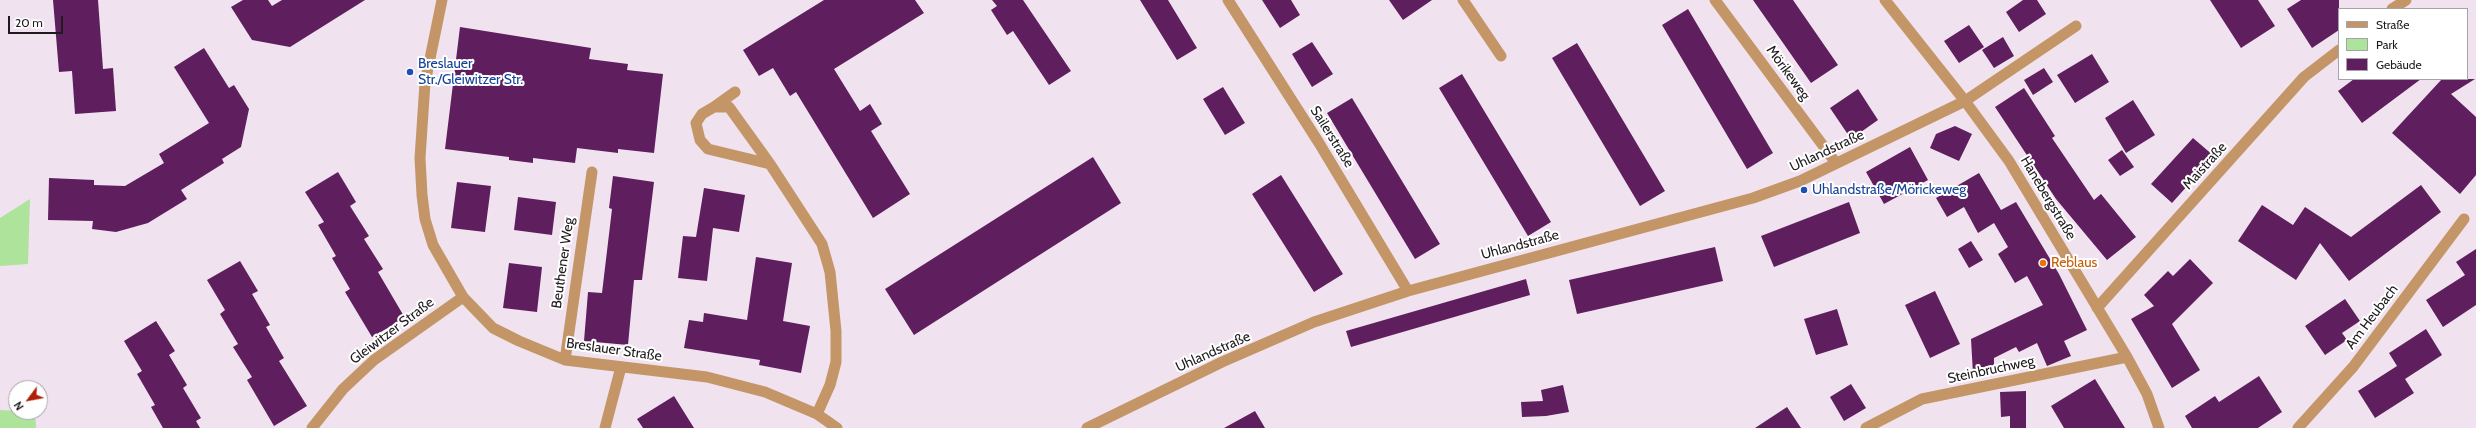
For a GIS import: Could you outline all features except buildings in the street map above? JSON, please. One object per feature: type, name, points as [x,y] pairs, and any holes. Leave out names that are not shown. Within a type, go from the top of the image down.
[{"type":"street","name":"Breslauer Straße","points":[[442,0],[425,83],[420,158],[422,195],[433,245],[463,297],[493,328],[519,342],[564,360],[707,377],[765,392],[817,414],[837,428]]},
{"type":"street","name":"Sailerstraße","points":[[1228,0],[1319,143],[1408,291]]},
{"type":"street","points":[[1463,0],[1501,56]]},
{"type":"street","name":"Mörikeweg","points":[[1715,0],[1836,164]]},
{"type":"street","name":"Hanebergstraße","points":[[1885,0],[1965,101],[2009,162],[2127,357],[2146,394],[2159,428]]},
{"type":"street","points":[[2394,8],[2406,0]]},
{"type":"street","name":"Uhlandstraße","points":[[1087,428],[1222,362],[1314,322],[1408,291],[1753,198],[1800,181],[1965,101],[2076,26]]},
{"type":"street","name":"Maistraße","points":[[2097,308],[2304,77],[2338,51]]},
{"type":"street","points":[[734,92],[702,114],[696,123],[700,140],[708,149],[770,164]]},
{"type":"street","points":[[714,107],[729,107],[770,164],[822,244],[830,272],[836,331],[836,362],[830,386],[817,414]]},
{"type":"street","name":"Beuthener Weg","points":[[564,360],[592,172]]},
{"type":"street","name":"Am Heubach","points":[[2298,428],[2353,367],[2464,219]]},
{"type":"street","name":"Gleiwitzer Straße","points":[[312,428],[343,389],[374,360],[463,297]]},
{"type":"street","name":"Steinbruchweg","points":[[1866,428],[1922,399],[2127,357]]},
{"type":"street","points":[[605,428],[621,367]]},
{"type":"green space","points":[[30,199],[28,264],[0,266],[0,218]]},
{"type":"green space","points":[[0,410],[8,410],[8,420],[36,420],[36,428],[0,428]]},
{"type":"place","name":"Breslauer Str./Gleiwitzer Str.","points":[[410,72]]},
{"type":"place","name":"Uhlandstraße/Mörickeweg","points":[[1804,190]]},
{"type":"place","name":"Reblaus","points":[[2043,263]]}]
